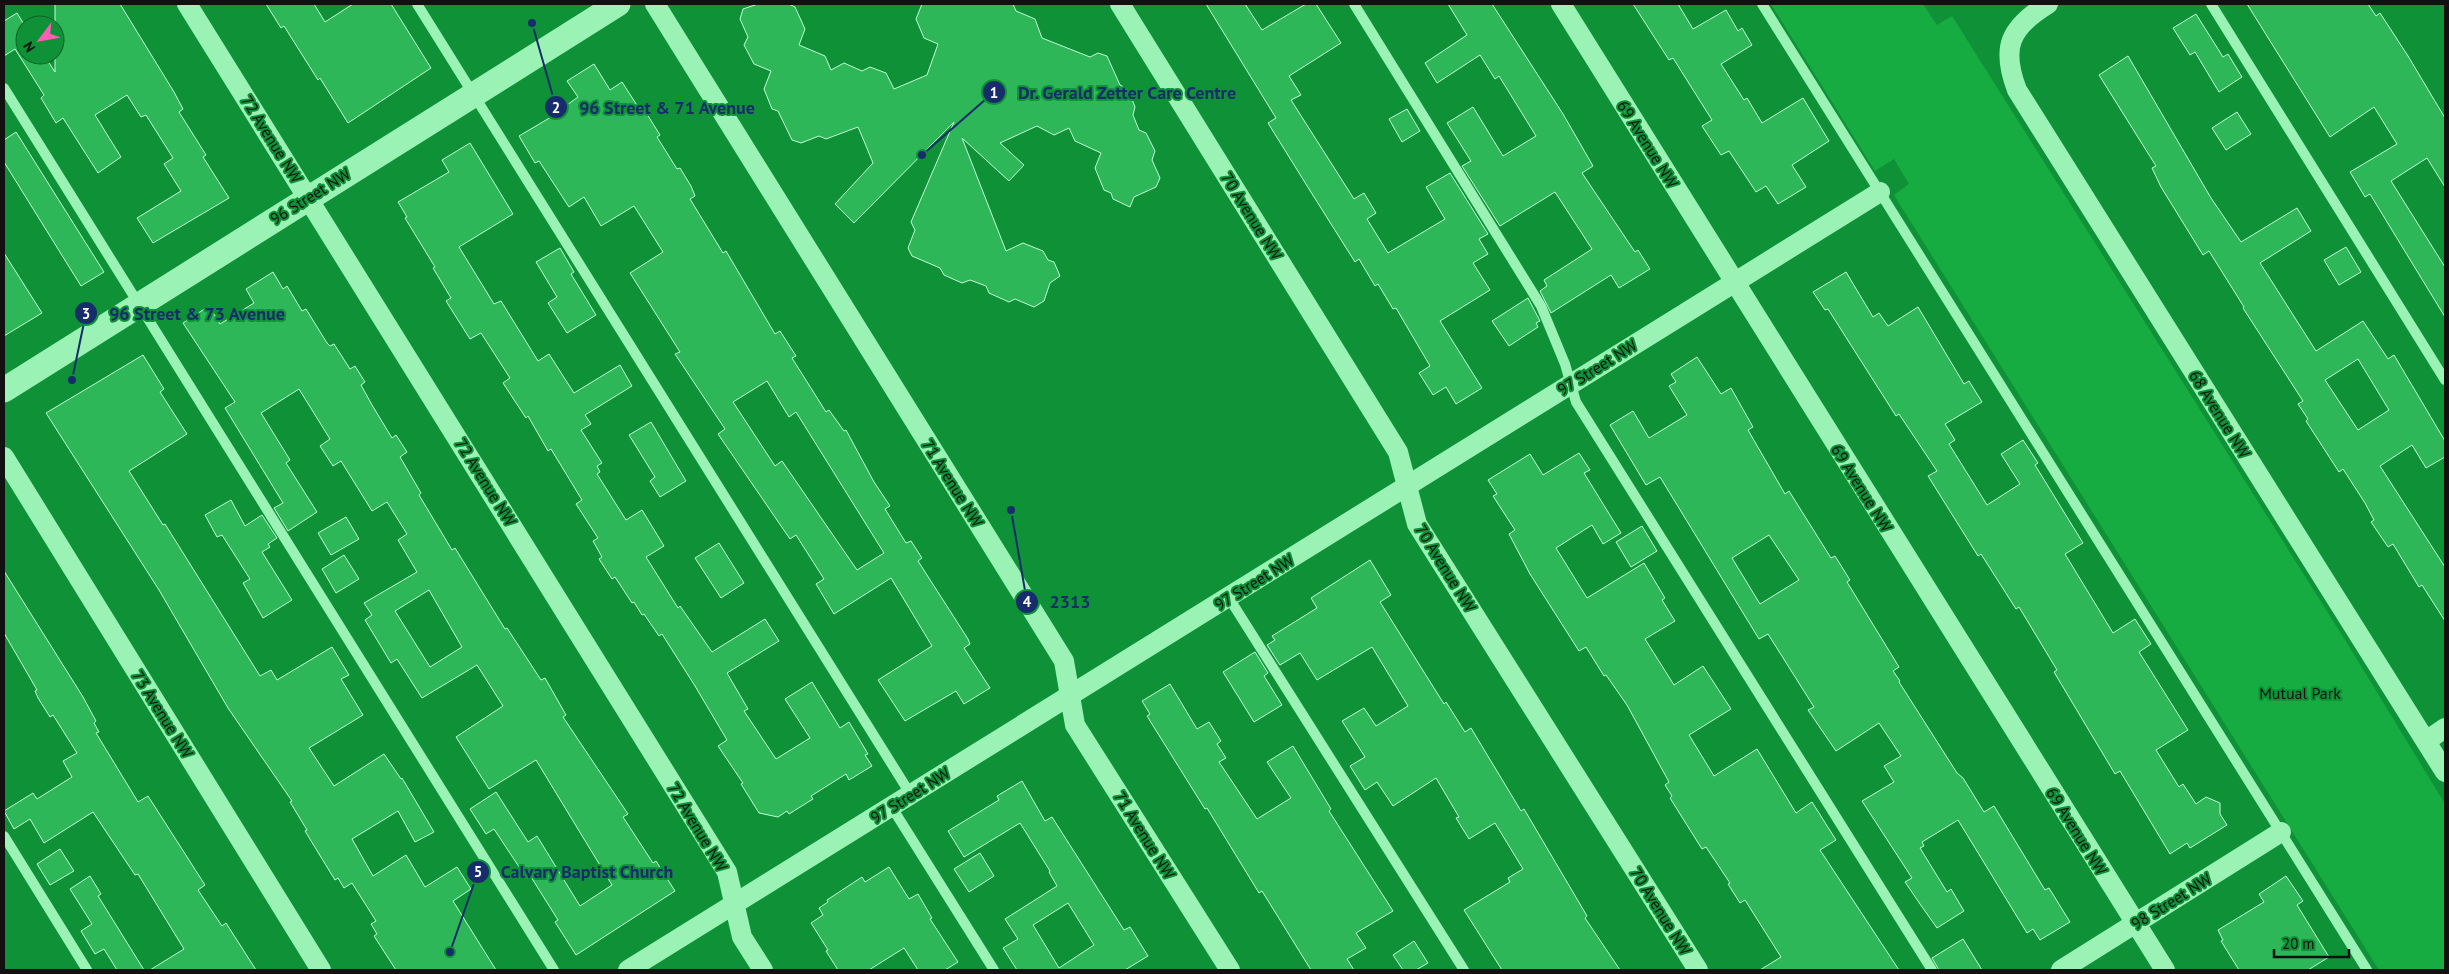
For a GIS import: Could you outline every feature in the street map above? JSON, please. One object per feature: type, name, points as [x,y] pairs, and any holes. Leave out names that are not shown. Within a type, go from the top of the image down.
[{"type":"street","name":"72 Avenue NW","points":[[187,4],[309,197],[727,872],[742,936],[763,970]]},
{"type":"street","name":"96 Street NW","points":[[4,390],[618,4]]},
{"type":"street","name":"71 Avenue NW","points":[[655,4],[1064,661],[1075,725],[1230,970]]},
{"type":"street","name":"70 Avenue NW","points":[[1120,4],[1398,452],[1417,524],[1698,970]]},
{"type":"street","name":"69 Avenue NW","points":[[1561,4],[1733,282],[2165,970]]},
{"type":"street","name":"68 Avenue NW","points":[[2040,6],[2021,25],[2013,37],[2008,51],[2009,69],[2017,90],[2445,772]]},
{"type":"street","name":"97 Street NW","points":[[628,970],[1880,192]]},
{"type":"street","name":"73 Avenue NW","points":[[4,457],[321,970]]},
{"type":"street","points":[[2426,741],[2445,728]]},
{"type":"street","name":"98 Street NW","points":[[2062,970],[2281,832]]},
{"type":"lane","points":[[417,4],[911,795]]},
{"type":"lane","points":[[1354,4],[1541,306],[1571,383],[1576,402],[1932,970]]},
{"type":"lane","points":[[1762,4],[2367,970]]},
{"type":"lane","points":[[2211,4],[2445,380]]},
{"type":"lane","points":[[4,88],[554,970]]},
{"type":"lane","points":[[1229,598],[1464,970]]},
{"type":"lane","points":[[891,806],[994,970]]},
{"type":"lane","points":[[4,836],[88,970]]},
{"type":"green space","name":"Mutual Park","points":[[1771,4],[1923,4],[1937,25],[1952,16],[2347,643],[2445,804],[2445,970],[2379,970],[1894,195],[1909,184],[1894,159],[1875,171]]},
{"type":"building","points":[[55,4],[120,4],[174,92],[183,109],[179,112],[206,155],[203,157],[229,198],[153,243],[137,218],[181,191],[164,164],[173,158],[146,115],[141,117],[127,95],[95,115],[121,157],[98,173],[63,118],[56,123],[41,98],[44,95],[25,65],[50,65],[55,72],[55,65],[65,65],[65,15],[55,15]]},
{"type":"building","points":[[266,4],[314,4],[325,22],[353,4],[391,4],[431,68],[348,123],[320,78],[318,80],[284,26],[281,28]]},
{"type":"building","points":[[758,4],[789,4],[795,7],[805,29],[799,45],[825,56],[831,70],[844,63],[862,71],[870,67],[886,73],[894,89],[927,75],[938,44],[924,38],[916,19],[922,4],[1013,4],[1016,11],[1035,19],[1042,38],[1090,57],[1098,53],[1107,56],[1120,85],[1128,89],[1135,107],[1133,115],[1139,130],[1146,133],[1155,151],[1152,160],[1160,178],[1156,187],[1134,197],[1130,207],[1113,199],[1111,193],[1104,190],[1095,168],[1101,153],[1075,141],[1069,128],[1054,135],[1037,126],[1000,143],[1024,165],[1009,181],[962,138],[1006,251],[1023,243],[1043,251],[1048,260],[1054,262],[1060,276],[1050,283],[1044,301],[1034,307],[1015,299],[1009,302],[989,293],[986,286],[970,280],[962,283],[944,275],[940,268],[912,256],[908,248],[915,230],[911,222],[954,122],[854,223],[835,204],[873,163],[858,127],[826,139],[819,136],[801,143],[792,140],[778,111],[772,109],[764,89],[771,71],[754,64],[744,45],[748,37],[740,19],[743,9]]},
{"type":"building","points":[[1206,4],[1245,4],[1262,30],[1306,4],[1316,4],[1341,43],[1289,76],[1301,95],[1291,100],[1354,199],[1364,193],[1376,213],[1367,219],[1388,253],[1445,219],[1426,187],[1450,173],[1488,234],[1479,239],[1488,254],[1473,263],[1490,290],[1440,321],[1482,388],[1456,404],[1446,387],[1433,395],[1419,373],[1430,366],[1396,308],[1393,309],[1378,284],[1375,286],[1359,259],[1355,262],[1268,123],[1276,118]]},
{"type":"building","points":[[1448,4],[1492,4],[1563,114],[1593,166],[1582,173],[1635,252],[1638,250],[1650,269],[1619,288],[1611,275],[1551,313],[1540,291],[1547,286],[1544,280],[1592,249],[1555,192],[1500,226],[1462,166],[1471,161],[1447,123],[1473,107],[1503,156],[1536,136],[1499,76],[1495,79],[1480,55],[1437,83],[1425,63],[1467,35]]},
{"type":"building","points":[[1633,4],[1678,4],[1693,29],[1726,10],[1738,31],[1742,28],[1752,45],[1721,64],[1744,100],[1747,98],[1762,123],[1803,98],[1829,141],[1792,165],[1806,187],[1778,204],[1766,186],[1756,192],[1729,151],[1721,155],[1702,126],[1712,120],[1673,58],[1669,60]]},
{"type":"building","points":[[2247,4],[2368,4],[2376,16],[2380,13],[2408,56],[2445,118],[2445,187],[2427,158],[2391,181],[2445,267],[2445,317],[2370,194],[2365,197],[2350,172],[2397,144],[2374,107],[2330,137]]},
{"type":"building","points":[[17,13],[18,15],[15,15],[15,49],[4,56],[4,21]]},
{"type":"building","points":[[2196,14],[2223,57],[2228,54],[2242,77],[2219,92],[2195,52],[2190,55],[2173,28]]},
{"type":"building","points":[[2128,56],[2211,198],[2241,242],[2297,208],[2311,231],[2260,263],[2316,351],[2363,321],[2388,359],[2394,355],[2445,441],[2445,457],[2426,468],[2412,445],[2380,466],[2445,567],[2445,621],[2422,585],[2419,587],[2393,544],[2388,547],[2371,522],[2374,520],[2343,469],[2339,472],[2306,421],[2308,419],[2298,404],[2303,401],[2209,251],[2203,255],[2161,187],[2152,168],[2156,166],[2099,75]],"holes":[[[2358,359],[2389,410],[2358,430],[2325,380]]]},
{"type":"building","points":[[594,64],[610,90],[622,82],[642,113],[645,111],[660,135],[657,137],[677,169],[680,168],[691,186],[695,196],[690,199],[723,253],[726,251],[775,334],[780,331],[796,356],[792,358],[826,412],[829,410],[844,431],[846,430],[874,482],[890,506],[885,509],[906,543],[911,541],[922,558],[918,561],[968,639],[970,644],[964,648],[990,688],[964,704],[956,691],[905,721],[878,680],[932,646],[891,578],[834,614],[816,584],[824,579],[796,535],[790,539],[718,434],[725,429],[675,354],[680,352],[630,273],[663,252],[634,206],[601,226],[584,197],[569,207],[539,161],[535,163],[519,136],[568,107],[567,105],[578,97],[567,81]],"holes":[[[767,381],[789,417],[796,412],[884,553],[857,570],[782,461],[775,466],[733,402]]]},
{"type":"building","points":[[1407,109],[1420,131],[1402,142],[1389,119]]},
{"type":"building","points":[[2237,112],[2251,134],[2226,150],[2212,128]]},
{"type":"building","points":[[16,132],[104,272],[81,286],[4,162],[4,140]]},
{"type":"building","points":[[470,143],[513,214],[459,247],[494,304],[501,301],[538,361],[549,354],[574,393],[620,365],[632,386],[585,415],[591,424],[581,430],[602,463],[597,466],[600,472],[597,474],[626,520],[642,510],[664,546],[646,557],[678,608],[680,606],[712,652],[765,619],[779,641],[727,673],[748,709],[744,711],[776,759],[810,738],[785,699],[812,682],[840,728],[849,722],[868,754],[865,755],[872,766],[849,780],[846,774],[811,796],[813,799],[789,814],[787,811],[778,817],[759,813],[741,784],[743,783],[718,746],[727,740],[695,686],[662,634],[659,636],[644,614],[642,615],[634,602],[632,603],[615,577],[612,579],[599,559],[602,557],[593,541],[598,538],[576,504],[582,500],[551,449],[548,451],[528,416],[526,418],[503,383],[510,378],[481,333],[470,339],[446,301],[451,298],[433,268],[435,267],[405,218],[407,217],[398,202],[449,172],[442,160]]},
{"type":"building","points":[[2346,247],[2361,272],[2339,285],[2324,260]]},
{"type":"building","points":[[560,248],[574,272],[571,274],[596,315],[567,333],[548,303],[557,297],[536,262]]},
{"type":"building","points":[[4,253],[42,313],[4,336]]},
{"type":"building","points":[[273,272],[283,289],[287,286],[302,311],[306,309],[327,343],[330,346],[334,344],[350,369],[355,366],[365,382],[361,385],[372,405],[392,438],[396,435],[407,452],[400,457],[421,493],[419,495],[452,550],[455,548],[505,629],[507,628],[541,680],[545,678],[566,715],[563,717],[628,814],[623,817],[653,863],[656,861],[675,891],[576,955],[555,922],[558,920],[531,877],[527,879],[494,829],[486,834],[470,809],[496,792],[528,842],[537,836],[580,906],[612,885],[536,760],[489,789],[456,737],[503,706],[477,665],[422,698],[397,659],[391,663],[365,620],[372,615],[364,603],[417,572],[398,540],[407,534],[387,502],[372,511],[341,461],[333,466],[320,446],[330,439],[299,389],[261,413],[290,460],[286,463],[317,512],[288,531],[274,508],[283,503],[225,408],[235,402],[183,323],[209,306],[220,324],[254,303],[246,289]],"holes":[[[429,590],[462,647],[430,667],[395,611]]]},
{"type":"building","points":[[1846,272],[1873,317],[1879,313],[1888,326],[1918,307],[1964,384],[1969,381],[1982,402],[1945,424],[1955,440],[1949,444],[1987,505],[2020,484],[2001,454],[2023,440],[2038,463],[2035,465],[2083,543],[2065,554],[2113,633],[2135,619],[2151,644],[2139,652],[2188,730],[2156,750],[2179,787],[2183,784],[2196,804],[2206,797],[2220,803],[2220,814],[2227,825],[2190,848],[2187,843],[2170,854],[2120,771],[2115,774],[2054,672],[2057,670],[2019,607],[2016,609],[1981,554],[1978,556],[1928,476],[1937,471],[1899,414],[1896,416],[1828,309],[1825,310],[1813,292]]},
{"type":"building","points":[[1528,298],[1540,321],[1536,323],[1538,327],[1509,346],[1492,321]]},
{"type":"building","points":[[143,355],[164,389],[160,392],[187,434],[129,471],[163,525],[165,524],[260,676],[271,670],[277,680],[332,647],[349,675],[341,679],[363,715],[309,748],[334,786],[384,754],[402,778],[434,832],[415,842],[398,811],[352,839],[373,876],[406,855],[425,887],[457,867],[471,889],[453,901],[496,970],[396,970],[374,936],[377,934],[371,924],[376,921],[352,883],[344,888],[338,878],[335,880],[305,831],[307,830],[290,802],[292,801],[228,708],[159,590],[46,413]]},
{"type":"building","points":[[1697,357],[1721,394],[1731,388],[1753,427],[1748,430],[1785,494],[1789,491],[1831,558],[1835,556],[1850,580],[1847,582],[1899,667],[1893,671],[1899,682],[1984,812],[1994,806],[2045,890],[2049,888],[2070,922],[2040,940],[2033,929],[2027,933],[1958,820],[1922,842],[1924,846],[1920,848],[1947,892],[1951,889],[1964,911],[1937,928],[1905,882],[1912,878],[1862,801],[1894,782],[1884,766],[1901,756],[1879,723],[1836,751],[1808,710],[1814,707],[1768,634],[1759,639],[1660,477],[1646,485],[1610,425],[1633,411],[1649,438],[1687,415],[1669,386],[1676,382],[1671,374]],"holes":[[[1769,535],[1799,580],[1760,604],[1732,558]]]},
{"type":"building","points":[[651,422],[686,481],[660,497],[650,481],[655,477],[629,435]]},
{"type":"building","points":[[1579,453],[1590,470],[1584,473],[1621,533],[1603,544],[1592,525],[1556,548],[1587,598],[1644,563],[1665,598],[1662,600],[1675,621],[1645,639],[1674,685],[1703,666],[1731,709],[1689,735],[1714,776],[1757,749],[1796,813],[1812,802],[1836,840],[1820,850],[1899,970],[1760,970],[1781,957],[1745,900],[1740,903],[1728,884],[1730,883],[1706,847],[1702,849],[1670,798],[1672,796],[1665,785],[1669,782],[1627,705],[1606,675],[1604,676],[1586,647],[1579,651],[1530,574],[1509,534],[1515,530],[1493,496],[1497,494],[1488,480],[1530,454],[1543,475]]},
{"type":"building","points":[[231,500],[245,526],[262,515],[277,538],[268,544],[270,547],[262,552],[292,600],[263,618],[243,583],[250,579],[222,535],[217,537],[205,515]]},
{"type":"building","points":[[346,517],[359,539],[331,555],[318,533]]},
{"type":"building","points":[[1642,526],[1657,551],[1631,567],[1616,542]]},
{"type":"building","points":[[719,543],[744,583],[721,598],[695,558]]},
{"type":"building","points":[[344,555],[359,579],[336,593],[322,569]]},
{"type":"building","points":[[1370,560],[1391,595],[1380,602],[1444,704],[1446,702],[1465,732],[1471,728],[1521,811],[1524,809],[1587,916],[1585,918],[1620,970],[1502,970],[1464,910],[1510,882],[1508,878],[1523,869],[1495,823],[1469,839],[1456,818],[1459,817],[1436,778],[1393,806],[1377,782],[1365,790],[1350,766],[1365,757],[1342,721],[1364,708],[1376,726],[1408,706],[1372,647],[1317,680],[1300,653],[1280,665],[1267,645],[1275,640],[1272,636],[1317,608],[1311,598]]},
{"type":"building","points":[[4,571],[83,697],[96,721],[94,723],[99,732],[96,733],[138,802],[148,796],[205,885],[198,890],[222,926],[226,923],[256,970],[150,970],[184,949],[138,874],[135,875],[93,812],[44,843],[30,819],[14,829],[4,811],[33,793],[37,799],[72,777],[63,761],[77,753],[53,715],[50,717],[38,698],[35,691],[37,690],[4,633]]},
{"type":"building","points":[[1255,652],[1268,673],[1264,676],[1282,705],[1254,722],[1223,672]]},
{"type":"building","points":[[1170,684],[1197,729],[1209,722],[1221,741],[1217,744],[1226,758],[1219,762],[1257,819],[1291,798],[1267,762],[1293,746],[1331,809],[1329,811],[1393,911],[1356,933],[1366,948],[1347,959],[1354,970],[1311,970],[1262,891],[1259,893],[1207,808],[1205,809],[1147,716],[1150,714],[1142,701]]},
{"type":"building","points":[[1022,781],[1045,821],[1052,817],[1124,930],[1130,927],[1148,956],[1125,970],[1017,970],[1003,948],[1018,939],[1005,919],[1057,886],[1050,871],[1020,823],[964,857],[948,831],[999,800],[997,796]],"holes":[[[1068,903],[1094,945],[1059,968],[1033,925]]]},
{"type":"building","points":[[60,849],[74,871],[50,885],[37,864]]},
{"type":"building","points":[[980,853],[994,876],[969,892],[954,869]]},
{"type":"building","points":[[889,867],[909,899],[918,894],[932,918],[930,919],[958,962],[945,970],[918,970],[904,948],[869,970],[838,970],[811,923],[823,915],[819,908],[828,902],[827,900],[862,877],[865,882]]},
{"type":"building","points":[[90,876],[101,894],[98,896],[144,970],[117,970],[104,949],[95,954],[81,931],[92,924],[70,889]]},
{"type":"building","points":[[2286,876],[2303,901],[2297,905],[2329,957],[2308,970],[2239,970],[2221,941],[2223,940],[2218,930],[2264,902],[2259,894]]},
{"type":"building","points":[[1963,939],[1982,970],[1939,970],[1932,958]]},
{"type":"building","points":[[1414,941],[1428,963],[1416,970],[1403,970],[1393,955]]},
{"type":"place","name":"96 Street & 71 Avenue","points":[[532,23]]},
{"type":"place","name":"Dr. Gerald Zetter Care Centre","points":[[922,155]]},
{"type":"place","name":"96 Street & 73 Avenue","points":[[72,380]]},
{"type":"place","name":"2313","points":[[1011,510]]},
{"type":"place","name":"Calvary Baptist Church","points":[[450,952]]}]
